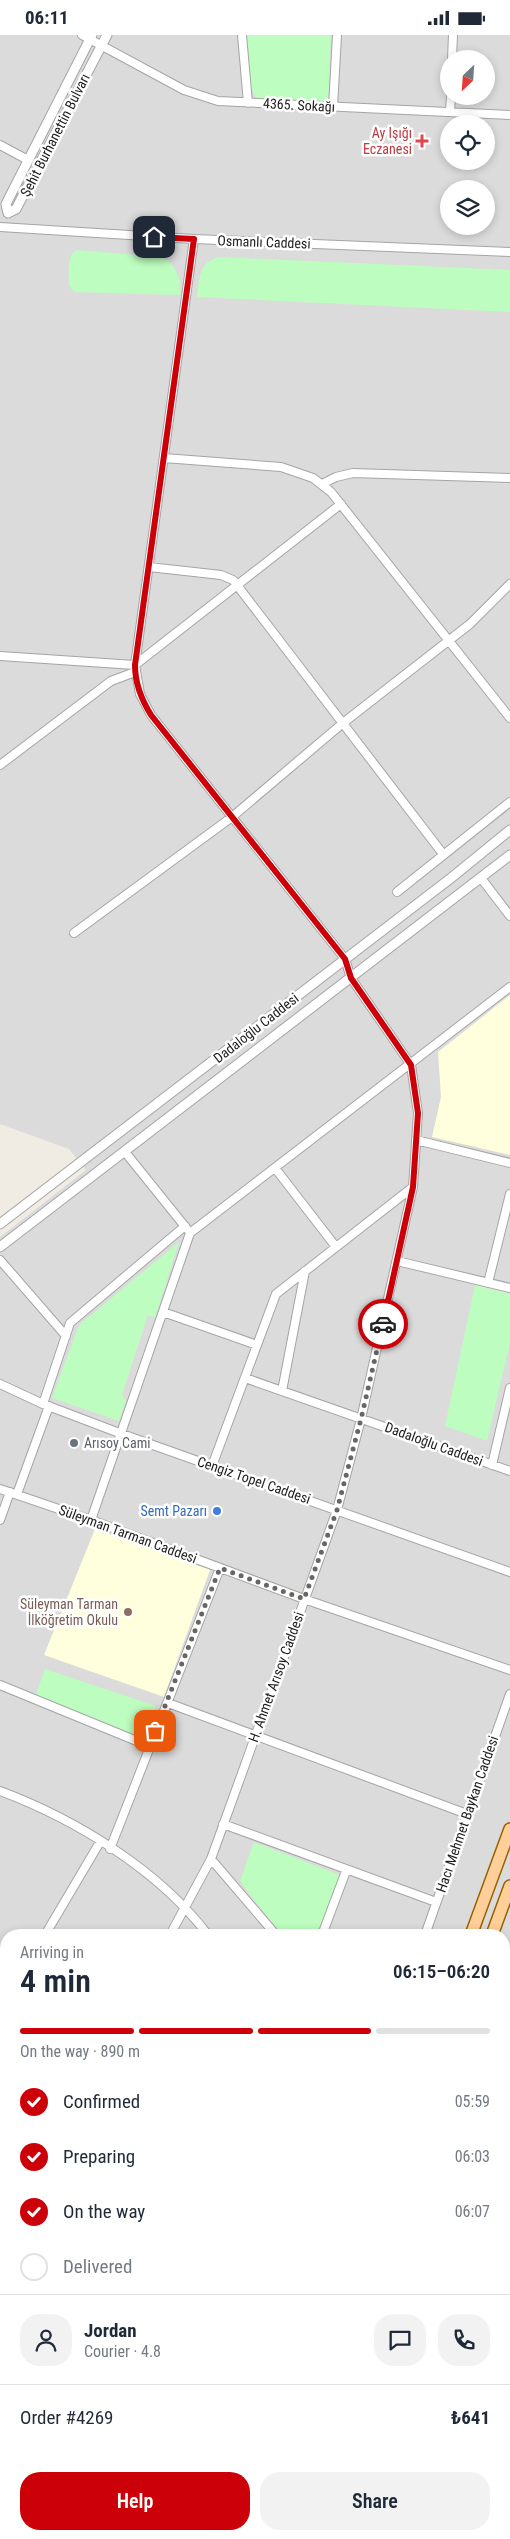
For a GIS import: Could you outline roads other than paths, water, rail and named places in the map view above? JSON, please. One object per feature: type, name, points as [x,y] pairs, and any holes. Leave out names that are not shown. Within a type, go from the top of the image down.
[{"type":"main road","points":[[473,1929],[510,1829]]},
{"type":"main road","points":[[494,1929],[510,1886]]},
{"type":"street","name":"Şehit Burhanettin Bulvarı","points":[[88,36],[6,204],[8,213],[16,209],[107,35]]},
{"type":"street","points":[[242,35],[248,103]]},
{"type":"street","points":[[334,107],[337,35]]},
{"type":"street","points":[[452,50],[453,35]]},
{"type":"street","name":"4365. Sokağı","points":[[88,36],[195,95],[218,101],[510,115]]},
{"type":"street","points":[[450,105],[450,112]]},
{"type":"street","points":[[0,145],[28,159]]},
{"type":"street","name":"Osmanlı Caddesi","points":[[8,213],[2,227],[194,239],[510,251]]},
{"type":"street","points":[[194,239],[135,669],[140,694],[151,715],[345,959]]},
{"type":"street","points":[[164,458],[281,467],[303,473],[322,484],[341,504],[509,714]]},
{"type":"street","points":[[322,484],[336,477],[353,473],[510,478]]},
{"type":"street","points":[[0,765],[105,685],[135,669],[341,504]]},
{"type":"street","points":[[149,567],[221,575],[233,580],[443,853]]},
{"type":"street","points":[[74,933],[232,817],[343,723],[470,624],[510,584]]},
{"type":"street","points":[[0,656],[135,669]]},
{"type":"street","points":[[397,892],[443,853],[510,802]]},
{"type":"street","name":"Dadaloğlu Caddesi","points":[[0,1225],[510,829]]},
{"type":"street","name":"Dadaloğlu Caddesi","points":[[0,1247],[126,1153],[510,855]]},
{"type":"street","points":[[481,878],[510,916]]},
{"type":"street","name":"H. Ahmet Arısoy Caddesi","points":[[174,1929],[211,1859],[337,1510],[361,1419],[413,1187],[418,1113],[411,1065],[351,978],[345,959]]},
{"type":"street","points":[[0,1520],[14,1493],[46,1405],[70,1323],[187,1229],[275,1168],[510,987]]},
{"type":"street","points":[[416,1140],[510,1163]]},
{"type":"street","points":[[126,1153],[187,1229]]},
{"type":"street","points":[[275,1168],[336,1247]]},
{"type":"street","points":[[212,1466],[276,1294],[413,1187]]},
{"type":"street","points":[[488,1283],[510,1194]]},
{"type":"street","points":[[91,1520],[163,1312],[187,1229]]},
{"type":"street","points":[[0,1260],[66,1336]]},
{"type":"street","points":[[396,1261],[510,1289]]},
{"type":"street","points":[[282,1391],[305,1271]]},
{"type":"street","points":[[163,1312],[257,1345]]},
{"type":"street","name":"Dadaloğlu Caddesi","points":[[245,1378],[510,1471]]},
{"type":"street","name":"Cengiz Topel Caddesi","points":[[0,1384],[46,1405],[122,1434],[510,1572]]},
{"type":"street","points":[[492,1465],[510,1388]]},
{"type":"street","name":"Süleyman Tarman Caddesi","points":[[0,1489],[91,1520],[304,1599],[510,1670]]},
{"type":"street","points":[[110,1849],[220,1568]]},
{"type":"street","points":[[0,1685],[149,1746]]},
{"type":"street","name":"Hacı Mehmet Baykan Caddesi","points":[[427,1929],[510,1694]]},
{"type":"street","points":[[168,1703],[256,1734],[467,1814]]},
{"type":"street","points":[[0,1791],[38,1807],[100,1842],[158,1882],[186,1908],[203,1929]]},
{"type":"street","points":[[223,1824],[436,1903]]},
{"type":"street","points":[[49,1929],[100,1842]]},
{"type":"street","points":[[211,1859],[271,1929]]},
{"type":"street","points":[[324,1929],[346,1871]]},
{"type":"place","name":"Ay Işığı Eczanesi","points":[[422,141]]},
{"type":"place","name":"Arısoy Cami","points":[[74,1443]]},
{"type":"place","name":"Semt Pazarı","points":[[217,1511]]},
{"type":"place","name":"Süleyman Tarman İlköğretim Okulu","points":[[128,1612]]}]
